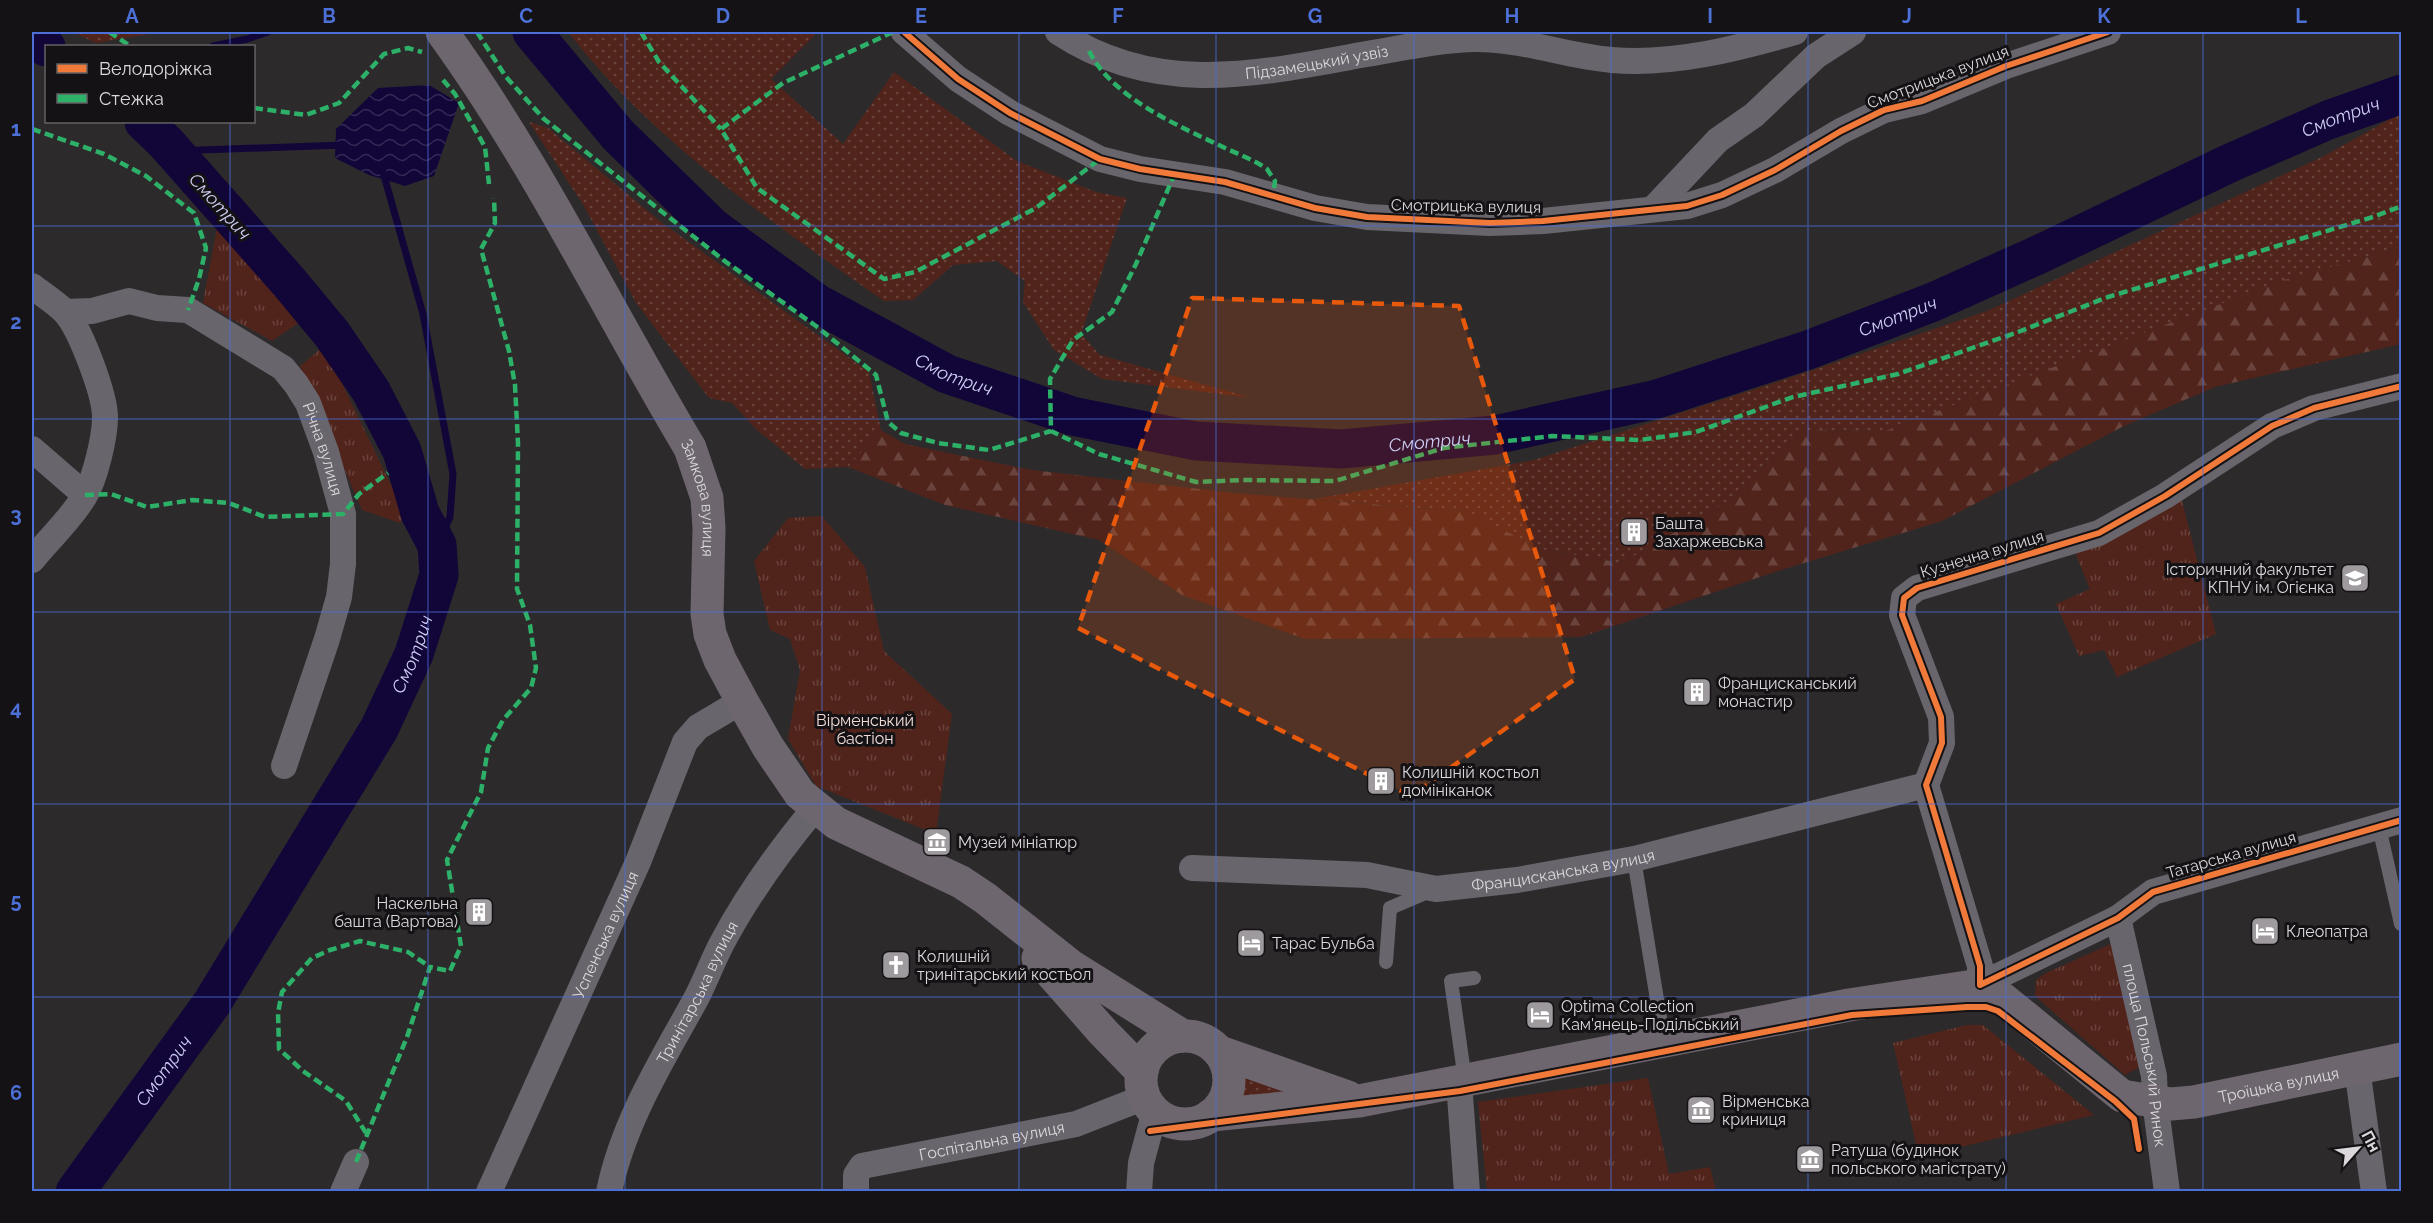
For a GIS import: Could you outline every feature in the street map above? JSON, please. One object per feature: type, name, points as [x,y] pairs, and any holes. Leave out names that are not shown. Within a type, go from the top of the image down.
[{"type":"main road","name":"Замкова вулиця","points":[[442,32],[504,123],[690,448],[707,498],[709,518],[707,614],[710,634],[720,660],[742,701],[788,779],[815,808],[836,823],[934,868],[985,898],[1071,966],[1183,1036]]},
{"type":"main road","name":"Замкова вулиця","points":[[985,898],[1103,1032],[1148,1093]]},
{"type":"main road","points":[[1211,1115],[1359,1101],[1849,1005],[1980,985]]},
{"type":"main road","name":"Троїцька вулиця","points":[[1980,985],[2003,999],[2122,1096],[2171,1104],[2194,1102],[2402,1059]]},
{"type":"main road","points":[[1220,1052],[1227,1065],[1229,1078],[1227,1093],[1221,1105],[1211,1115],[1198,1122],[1187,1124],[1175,1122],[1148,1093],[1146,1060],[1161,1043],[1183,1036],[1197,1037],[1220,1052],[1359,1101]]},
{"type":"street","name":"Смотрицька вулиця","points":[[904,32],[958,79],[1010,113],[1100,159],[1140,169],[1225,182],[1315,208],[1366,217],[1490,223],[1543,221],[1687,206],[1722,195],[1775,170],[1841,131],[1884,110],[1922,101],[2006,66],[2109,32]]},
{"type":"street","name":"Підзамецький узвіз","points":[[1058,32],[1089,51],[1125,64],[1166,73],[1212,75],[1261,72],[1419,44],[1475,39],[1529,44],[1612,60],[1666,59],[1711,53],[1795,32]]},
{"type":"street","points":[[1653,209],[1718,140],[1754,115],[1816,56],[1853,32]]},
{"type":"street","points":[[32,286],[65,312],[78,334],[103,401],[105,417],[86,495],[32,560]]},
{"type":"street","name":"Річна вулиця","points":[[65,312],[92,311],[129,301],[158,309],[188,310],[283,368],[308,403],[326,452],[343,514],[343,564],[339,597],[327,639],[284,766]]},
{"type":"street","name":"Кузнечна вулиця","points":[[1926,785],[1942,743],[1941,717],[1902,615],[1904,598],[1917,588],[2099,533],[2165,496],[2272,426],[2314,408],[2402,386]]},
{"type":"street","points":[[32,449],[86,495]]},
{"type":"street","name":"Успенська вулиця","points":[[489,1191],[638,862],[685,742],[698,727],[742,701]]},
{"type":"street","points":[[1926,785],[1980,966],[1980,985]]},
{"type":"street","name":"Францисканська вулиця","points":[[1192,868],[1367,875],[1436,888],[1517,880],[1634,859],[1926,785]]},
{"type":"street","name":"Тринітарська вулиця","points":[[609,1191],[613,1172],[648,1085],[698,995],[722,944],[773,860],[815,808]]},
{"type":"street","name":"Татарська вулиця","points":[[1980,985],[2118,918],[2152,892],[2390,824]]},
{"type":"street","name":"площа Польський Ринок","points":[[2118,918],[2154,1076],[2155,1101],[2167,1191]]},
{"type":"street","points":[[2358,1068],[2374,1191]]},
{"type":"street","points":[[1462,1081],[1467,1191]]},
{"type":"street","points":[[1139,1191],[1148,1093]]},
{"type":"street","name":"Госпітальна вулиця","points":[[856,1191],[856,1175],[861,1166],[1076,1124],[1148,1093]]},
{"type":"street","points":[[343,1191],[356,1162]]},
{"type":"lane","points":[[2390,824],[2402,924]]},
{"type":"lane","points":[[1634,859],[1664,1042]]},
{"type":"lane","points":[[1386,962],[1390,908],[1436,888]]},
{"type":"lane","points":[[1462,1081],[1451,981],[1474,978]]},
{"type":"highlighted area","points":[[1192,298],[1459,306],[1575,679],[1411,796],[1078,628]]},
{"type":"green space","points":[[72,32],[162,32],[96,43]]},
{"type":"green space","points":[[568,32],[818,32],[771,79],[843,144],[894,72],[1017,161],[1096,192],[1127,198],[1081,334],[1100,355],[1252,398],[1102,379],[1054,350],[1023,302],[1025,281],[997,261],[953,265],[913,300],[884,301],[757,210],[676,144],[601,72]]},
{"type":"green space","points":[[2401,113],[2401,247],[2284,281],[1885,431],[1800,430],[1725,503],[1622,563],[1540,549],[1469,512],[1314,499],[1534,460],[1777,382],[1987,311],[2324,156]]},
{"type":"green space","points":[[529,122],[548,128],[661,222],[869,372],[881,430],[848,467],[805,469],[757,430],[732,403],[709,398],[636,303],[584,206]]},
{"type":"green space","points":[[218,222],[304,319],[272,341],[203,303]]},
{"type":"green space","points":[[2401,247],[2401,344],[2215,387],[2124,426],[1942,521],[1781,570],[1581,637],[1305,639],[1182,595],[1099,540],[945,505],[848,467],[881,430],[905,444],[1032,470],[1234,493],[1469,512],[1540,549],[1622,563],[1725,503],[1800,430],[1885,431],[2284,280]]},
{"type":"green space","points":[[324,346],[391,485],[413,500],[400,523],[362,510],[300,366]]},
{"type":"green space","points":[[2180,493],[2216,634],[2117,677],[2104,650],[2079,656],[2056,604],[2090,589],[2074,550]]},
{"type":"green space","name":"Вірменський бастіон","points":[[822,516],[865,567],[884,651],[952,714],[936,834],[816,786],[788,739],[800,670],[790,639],[770,630],[754,561],[788,518]]},
{"type":"green space","points":[[2113,943],[2145,1064],[2125,1075],[2035,996],[2036,980],[2046,973]]},
{"type":"green space","points":[[1967,1025],[1983,1025],[2094,1115],[1919,1157],[1893,1043]]},
{"type":"green space","points":[[1237,1069],[1317,1093],[1235,1103],[1243,1087]]},
{"type":"green space","points":[[1648,1078],[1669,1174],[1710,1167],[1716,1191],[1487,1191],[1478,1102]]},
{"type":"water","points":[[429,85],[459,103],[434,176],[405,186],[369,175],[335,158],[336,129],[378,88]]},
{"type":"waterway","points":[[218,45],[268,32]]},
{"type":"waterway","name":"Смотрич","points":[[532,32],[618,135],[712,227],[818,304],[947,374],[1072,416],[1196,441],[1341,449],[1495,435],[1657,399],[1808,350],[1933,302],[2040,254],[2230,163],[2328,120],[2402,94]]},
{"type":"waterway","name":"Смотрич","points":[[32,39],[45,46]]},
{"type":"waterway","name":"Смотрич","points":[[75,1192],[212,1003],[379,729],[414,654],[439,575],[437,545],[420,513],[402,451],[371,391],[332,334],[288,281],[166,143],[145,123]]},
{"type":"waterway","points":[[173,151],[344,145]]},
{"type":"waterway","points":[[383,172],[423,314],[453,474],[450,517],[437,545]]},
{"type":"marked path","points":[[109,32],[128,45]]},
{"type":"marked path","points":[[477,32],[506,77],[544,119],[726,262],[816,326],[876,375],[888,422],[901,433],[938,443],[989,450],[1051,431]]},
{"type":"marked path","points":[[641,32],[659,62],[721,129]]},
{"type":"marked path","points":[[893,32],[783,83],[721,129],[757,188],[884,279],[915,272],[1036,208],[1100,159]]},
{"type":"marked path","points":[[255,108],[306,115],[339,103],[384,54],[408,48],[422,52]]},
{"type":"marked path","points":[[1089,51],[1099,67],[1113,82],[1147,108],[1267,169],[1275,181],[1273,197]]},
{"type":"marked path","points":[[443,80],[455,94],[485,147],[489,184]]},
{"type":"marked path","points":[[32,129],[104,154],[146,176],[194,213],[206,248],[199,279],[188,310]]},
{"type":"marked path","points":[[1175,173],[1136,264],[1112,312],[1073,340],[1050,379],[1051,431],[1099,454],[1196,482],[1335,481],[1444,448],[1552,436],[1640,440],[1696,432],[1793,397],[1898,374],[2018,332],[2108,297],[2373,217],[2402,206]]},
{"type":"marked path","points":[[356,1162],[407,1037],[430,967],[450,971],[461,946],[447,860],[481,792],[488,748],[503,720],[531,688],[536,668],[530,625],[517,589],[518,443],[515,385],[509,351],[481,249],[495,223],[494,198]]},
{"type":"marked path","points":[[85,495],[111,494],[147,507],[192,500],[229,503],[265,517],[343,514],[359,494],[388,473]]},
{"type":"marked path","points":[[366,1133],[346,1101],[303,1071],[279,1049],[278,1013],[282,992],[312,958],[360,941],[408,952],[430,967]]},
{"type":"cycle path","points":[[904,32],[958,79],[1010,113],[1100,159],[1140,169],[1225,182],[1315,208],[1367,217],[1490,223],[1543,221],[1687,206],[1722,195],[1775,170],[1841,131],[1884,110],[1922,101],[2006,66],[2108,32]]},
{"type":"cycle path","points":[[2402,386],[2314,408],[2272,426],[2165,496],[2099,533],[1917,588],[1904,598],[1902,615],[1941,717],[1942,743],[1926,785],[1980,966],[1980,985],[2118,918],[2153,892],[2402,820]]},
{"type":"cycle path","points":[[1150,1131],[1460,1091],[1852,1015],[1986,1007],[1998,1011],[2115,1101],[2134,1119],[2139,1149]]},
{"type":"place","name":"Башта Захаржевська","points":[[1634,532]]},
{"type":"place","name":"Історичний факультет КПНУ ім. Огієнка","points":[[2355,578]]},
{"type":"place","name":"Францисканський монастир","points":[[1697,692]]},
{"type":"place","name":"Колишній костьол домініканок","points":[[1381,781]]},
{"type":"place","name":"Музей мініатюр","points":[[937,842]]},
{"type":"place","name":"Наскельна башта (Вартова)","points":[[479,912]]},
{"type":"place","name":"Клеопатра","points":[[2265,931]]},
{"type":"place","name":"Тарас Бульба","points":[[1251,943]]},
{"type":"place","name":"Колишній тринітарський костьол","points":[[896,965]]},
{"type":"place","name":"Optima Collection Кам'янець-Подільський","points":[[1540,1015]]},
{"type":"place","name":"Вірменська криниця","points":[[1701,1110]]},
{"type":"place","name":"Ратуша (будинок польського магістрату)","points":[[1810,1159]]}]
